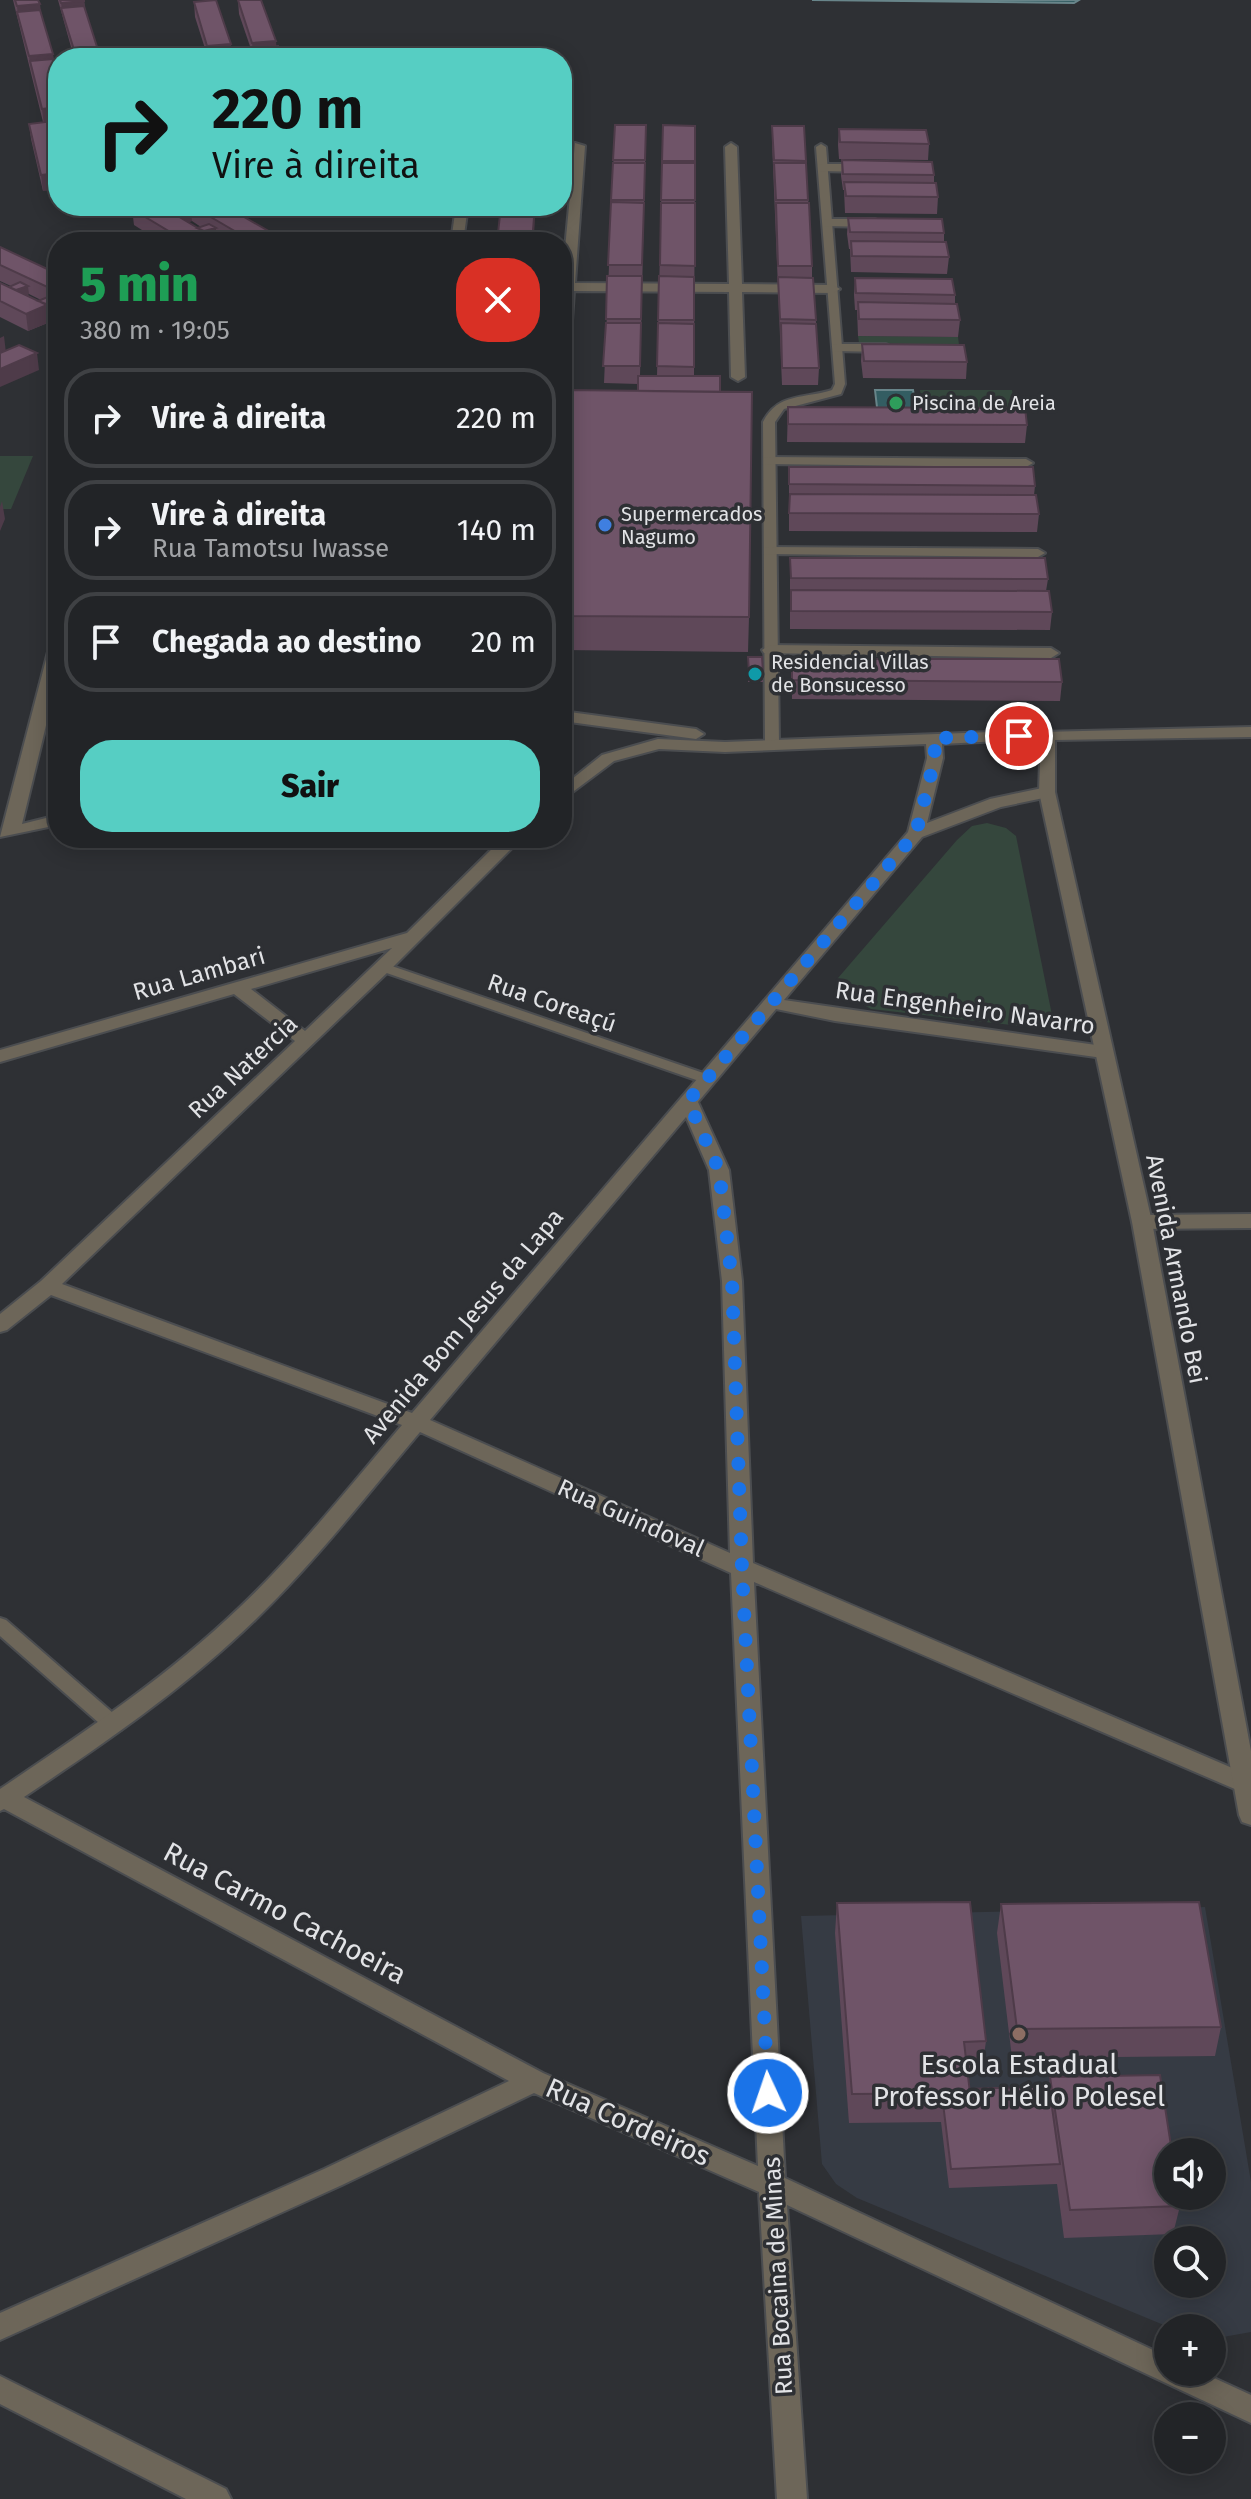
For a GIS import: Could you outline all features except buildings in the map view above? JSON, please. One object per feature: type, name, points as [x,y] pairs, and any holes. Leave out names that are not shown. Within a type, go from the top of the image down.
[{"type":"street","points":[[572,236],[579,146]]},
{"type":"street","points":[[731,147],[738,377]]},
{"type":"street","points":[[823,168],[883,168]]},
{"type":"street","points":[[827,223],[889,224]]},
{"type":"street","points":[[572,287],[837,286]]},
{"type":"street","points":[[838,348],[897,348]]},
{"type":"street","points":[[769,461],[1026,463]]},
{"type":"street","points":[[770,551],[1038,553]]},
{"type":"street","points":[[770,650],[1051,653]]},
{"type":"street","points":[[48,680],[6,833],[48,822]]},
{"type":"street","points":[[572,717],[768,743]]},
{"type":"street","points":[[572,787],[608,758],[658,744],[725,747],[934,738],[1251,732]]},
{"type":"street","name":"Avenida Armando Bei","points":[[1047,735],[1047,792],[1142,1222],[1251,1815]]},
{"type":"street","name":"Avenida Bom Jesus da Lapa","points":[[3,1800],[114,1725],[247,1614],[313,1544],[916,833],[935,758],[934,738]]},
{"type":"street","name":"Avenida Bom Jesus da Lapa","points":[[916,833],[996,803],[1047,792]]},
{"type":"street","name":"Rua Natercia","points":[[0,1325],[48,1286],[383,967],[503,848]]},
{"type":"street","name":"Rua Lambari","points":[[0,1056],[411,937]]},
{"type":"street","points":[[238,988],[306,1040]]},
{"type":"street","name":"Rua Engenheiro Navarro","points":[[772,1003],[835,1015],[1103,1052]]},
{"type":"street","name":"Rua Bocaina de Minas","points":[[688,1101],[719,1170],[732,1281],[742,1568],[772,2185],[792,2499]]},
{"type":"street","points":[[1142,1222],[1251,1221]]},
{"type":"street","name":"Rua Guindoval","points":[[48,1286],[416,1422],[742,1568],[1248,1786]]},
{"type":"street","name":"Rua Carmo Cachoeira","points":[[3,1800],[534,2081]]},
{"type":"street","name":"Rua Cordeiros","points":[[0,2327],[333,2177],[534,2081],[772,2185],[1154,2364]]},
{"type":"street","name":"Rua Cordeiros","points":[[1202,2386],[1251,2409]]},
{"type":"street","points":[[0,2389],[216,2499]]},
{"type":"lane","points":[[768,743],[771,413],[779,405],[793,400],[825,398],[837,392],[840,384],[837,286],[827,223],[821,147]]},
{"type":"lane","name":"Rua Coreaçú","points":[[383,967],[707,1079]]},
{"type":"lane","points":[[0,1625],[114,1725]]},
{"type":"shaded area","name":"Escola Estadual Professor Hélio Polesel","points":[[1205,1907],[1251,2182],[1251,2332],[1226,2336],[1226,2314],[1154,2314],[1154,2321],[857,2198],[836,2184],[822,2164],[801,1916]]},
{"type":"green space","points":[[858,336],[958,337],[959,345],[859,343]]},
{"type":"green space","points":[[920,390],[1012,390],[1017,415],[923,415]]},
{"type":"green space","points":[[0,456],[33,456],[11,509],[0,509]]},
{"type":"green space","points":[[987,823],[1006,828],[1016,836],[1055,1030],[871,1009],[846,995],[838,978],[957,840],[972,826]]},
{"type":"water","points":[[812,0],[1079,0],[1074,3]]},
{"type":"water","name":"Piscina de Areia","points":[[875,390],[913,390],[917,415],[878,416]]},
{"type":"place","name":"Piscina de Areia","points":[[896,403]]},
{"type":"place","name":"Supermercados Nagumo","points":[[605,525]]},
{"type":"place","name":"Residencial Villas de Bonsucesso","points":[[755,674]]},
{"type":"place","name":"Escola Estadual Professor Hélio Polesel","points":[[1019,2034]]},
{"type":"route","points":[[768,2093],[742,1568],[732,1281],[719,1170],[688,1101],[916,833],[935,758],[934,738],[1019,736]]}]
